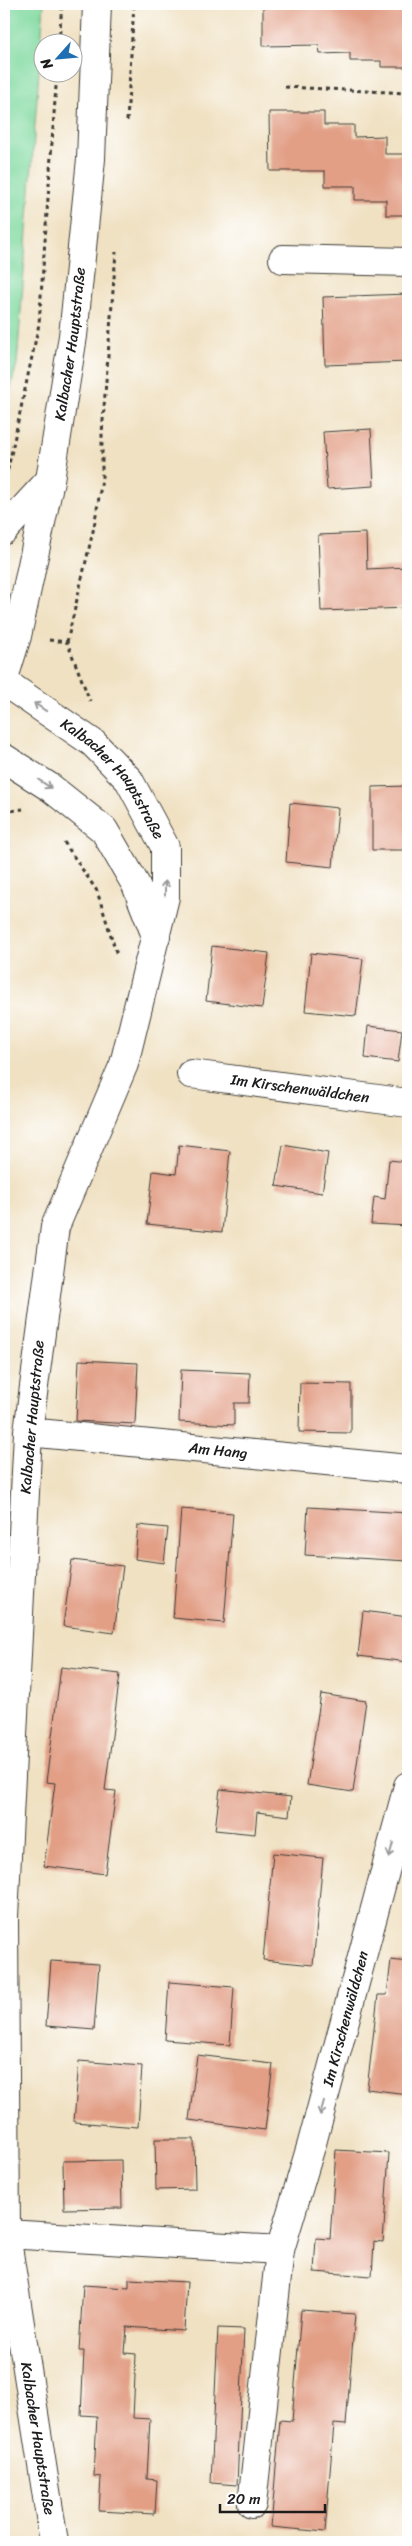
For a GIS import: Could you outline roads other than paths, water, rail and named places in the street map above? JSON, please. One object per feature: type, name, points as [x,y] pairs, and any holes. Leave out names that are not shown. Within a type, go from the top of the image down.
[{"type":"street","name":"Kalbacher Hauptstraße","points":[[54,2542],[9,2300],[6,2234],[4,1917],[28,1432],[55,1227],[124,1064],[165,898],[165,847],[129,780],[93,743],[4,680],[17,636],[50,480],[74,336],[91,159],[97,4]]},
{"type":"street","points":[[283,260],[408,262]]},
{"type":"street","points":[[4,530],[50,480]]},
{"type":"street","points":[[4,758],[51,788],[104,830],[136,885],[156,936]]},
{"type":"street","name":"Im Kirschenwäldchen","points":[[191,1074],[408,1103]]},
{"type":"street","name":"Am Hang","points":[[28,1432],[408,1469]]},
{"type":"street","name":"Im Kirschenwäldchen","points":[[252,2504],[280,2250],[312,2143],[408,1786]]},
{"type":"street","points":[[6,2234],[280,2250]]}]
